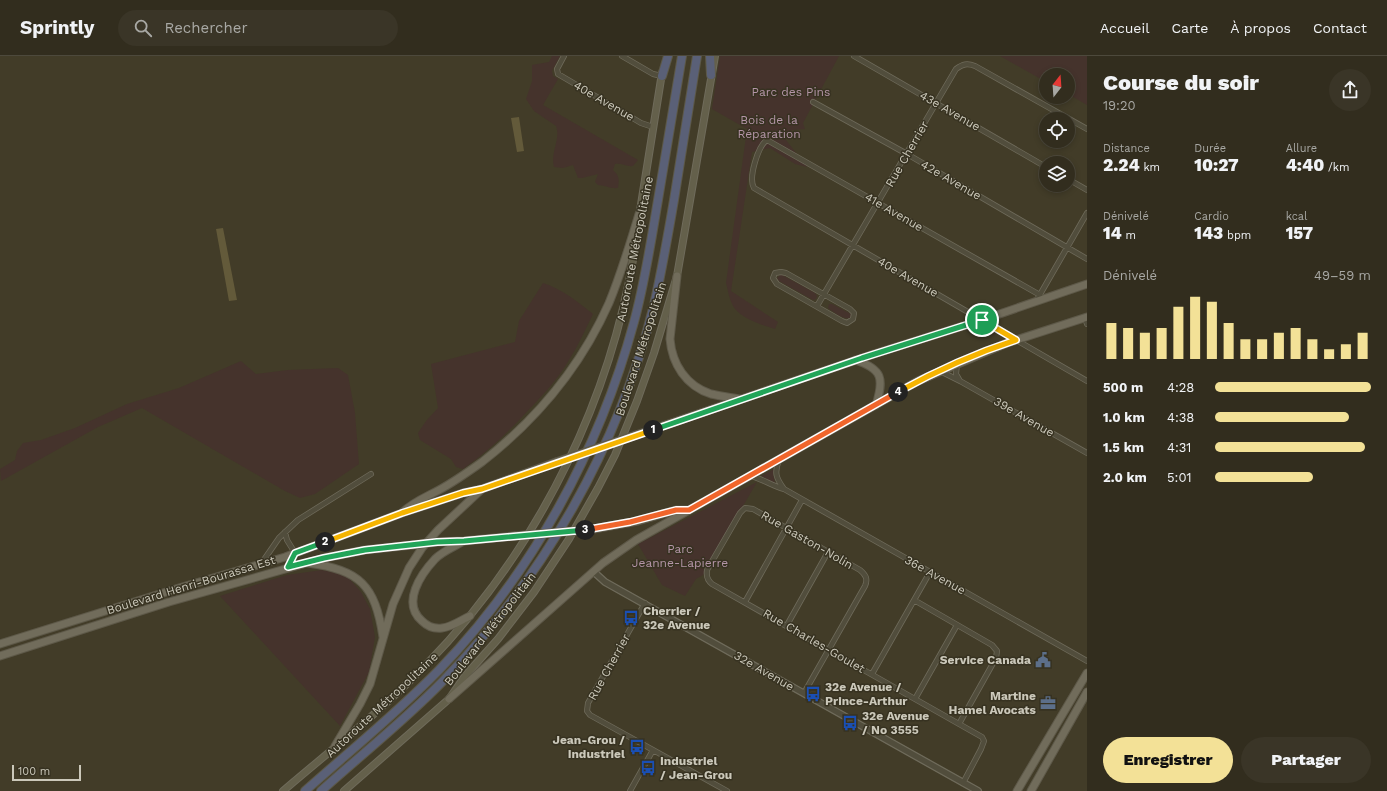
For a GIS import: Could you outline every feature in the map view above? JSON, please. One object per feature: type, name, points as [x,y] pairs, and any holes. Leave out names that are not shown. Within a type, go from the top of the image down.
[{"type":"highway","points":[[662,76],[668,56]]},
{"type":"highway","name":"Autoroute Métropolitaine","points":[[305,791],[413,695],[440,669],[468,637],[520,570],[548,526],[572,483],[593,439],[610,398],[636,316],[648,261],[682,56]]},
{"type":"highway","name":"Autoroute Métropolitaine","points":[[321,791],[430,694],[481,639],[513,600],[533,572],[562,527],[586,485],[608,439],[624,400],[650,318],[666,244],[697,56]]},
{"type":"highway","points":[[710,56],[711,74]]},
{"type":"main road","name":"Boulevard Métropolitain","points":[[283,791],[407,684],[443,647],[470,616],[507,567],[535,523],[560,479],[586,422],[604,373],[622,316],[632,269],[639,214],[664,56]]},
{"type":"main road","name":"Boulevard Métropolitain","points":[[344,791],[449,699],[465,676],[498,639],[534,592],[569,540],[598,488],[624,434],[640,395],[677,276],[715,56]]},
{"type":"main road","points":[[402,513],[411,505],[457,479],[495,451],[533,416],[557,388],[586,346],[608,304],[623,267],[639,214]]},
{"type":"main road","points":[[677,276],[670,339],[671,349],[676,363],[686,379],[697,387],[712,394],[741,399]]},
{"type":"main road","name":"Boulevard Henri-Bourassa Est","points":[[0,644],[295,553],[402,513],[463,493],[482,489],[556,462],[855,360],[982,320],[1038,298],[1087,284]]},
{"type":"main road","name":"Boulevard Henri-Bourassa Est","points":[[0,656],[168,602],[288,567],[345,553],[412,544],[588,530],[634,522],[676,510],[689,510],[918,381],[1016,340],[1086,320]]},
{"type":"main road","points":[[855,360],[870,366],[878,374],[881,386],[876,405]]},
{"type":"main road","points":[[335,746],[369,688],[396,597],[413,561],[442,525],[470,502],[482,489]]},
{"type":"main road","points":[[449,699],[610,558],[632,543],[689,510]]},
{"type":"main road","points":[[464,541],[445,551],[433,562],[416,588],[412,602],[415,613],[420,620],[435,628],[450,626],[470,616]]},
{"type":"main road","points":[[288,567],[295,553]]},
{"type":"main road","points":[[306,563],[341,570],[354,577],[362,584],[372,596],[377,606],[383,640]]},
{"type":"main road","points":[[1017,791],[1087,673]]},
{"type":"main road","points":[[1031,791],[1087,692]]},
{"type":"street","name":"40e Avenue","points":[[564,56],[557,72],[561,77],[642,123],[653,127]]},
{"type":"street","points":[[622,56],[653,74],[662,76]]},
{"type":"street","name":"43e Avenue","points":[[854,56],[1039,163]]},
{"type":"street","name":"Rue Cherrier","points":[[817,306],[825,295],[956,69],[962,65],[968,63],[975,66],[1087,129]]},
{"type":"street","name":"42e Avenue","points":[[813,102],[907,154],[1087,259]]},
{"type":"street","name":"41e Avenue","points":[[756,159],[765,141],[767,140],[878,203],[1038,298]]},
{"type":"street","name":"40e Avenue","points":[[756,159],[752,179],[754,188],[1087,381]]},
{"type":"street","points":[[1075,183],[1087,190]]},
{"type":"street","points":[[1038,298],[1087,213]]},
{"type":"street","points":[[776,273],[786,273],[825,295],[850,309],[854,313],[853,319],[847,323],[842,322],[777,284],[774,278],[776,273]]},
{"type":"street","points":[[957,364],[956,374],[960,381]]},
{"type":"street","name":"39e Avenue","points":[[940,371],[1087,453]]},
{"type":"street","points":[[779,460],[776,475],[784,489]]},
{"type":"street","points":[[260,564],[285,532],[304,515],[371,474]]},
{"type":"street","name":"36e Avenue","points":[[750,476],[759,478],[774,486],[784,489],[1087,661]]},
{"type":"street","points":[[745,602],[802,500]]},
{"type":"street","name":"Rue Gaston-Nolin","points":[[707,578],[707,570],[740,513],[745,508],[753,509],[860,570],[866,577],[867,582],[828,649]]},
{"type":"street","points":[[285,532],[287,540],[295,553]]},
{"type":"street","points":[[787,625],[828,552]]},
{"type":"street","name":"32e Avenue","points":[[594,572],[603,580],[978,791]]},
{"type":"street","points":[[872,674],[930,572]]},
{"type":"street","name":"Rue Charles-Goulet","points":[[707,578],[712,584],[787,625],[979,735],[984,741],[963,783]]},
{"type":"street","points":[[914,600],[992,645],[997,650],[996,658],[959,724]]},
{"type":"street","name":"Rue Cherrier","points":[[645,603],[588,703],[587,711],[590,715],[653,750]]},
{"type":"street","points":[[916,699],[957,625]]},
{"type":"street","points":[[804,693],[828,649]]},
{"type":"street","points":[[630,791],[653,750],[727,791]]},
{"type":"green space","points":[[552,56],[560,56],[552,71],[553,76],[558,79],[543,105],[638,160],[633,166],[615,164],[613,170],[617,174],[619,183],[618,188],[598,185],[595,182],[598,174],[578,178],[573,165],[563,168],[554,167],[553,157],[557,136],[556,126],[534,111],[526,99],[532,81],[532,65],[549,62]]},
{"type":"green space","points":[[720,56],[839,56],[803,123],[805,129],[792,130],[786,140],[807,167],[795,164],[770,148],[752,152],[731,291],[778,322],[775,329],[751,320],[739,313],[732,304],[726,283],[747,129],[712,109]]},
{"type":"green space","points":[[1000,56],[1087,56],[1087,105],[1075,98],[1075,68],[1039,68],[1039,78]]},
{"type":"green space","points":[[780,275],[815,293],[817,296],[816,299],[813,300],[779,281],[777,278]]},
{"type":"green space","points":[[543,283],[576,300],[593,314],[564,368],[541,397],[487,451],[463,469],[456,467],[451,459],[420,440],[418,433],[426,421],[438,408],[431,364],[515,342],[519,321]]},
{"type":"green space","points":[[829,304],[832,304],[849,313],[851,315],[850,318],[842,317],[828,308]]},
{"type":"green space","points":[[241,361],[256,374],[288,370],[338,368],[348,375],[355,413],[359,464],[315,494],[300,498],[285,491],[142,408],[98,427],[1,481],[0,469],[15,460],[17,451],[23,443],[41,440],[75,428],[127,404],[179,388]]},
{"type":"green space","points":[[774,469],[773,473],[775,484],[761,476]]},
{"type":"green space","name":"Parc Jeanne-Lapierre","points":[[757,482],[703,575],[696,579],[685,596],[662,585],[638,544]]},
{"type":"green space","points":[[322,570],[346,575],[361,592],[370,609],[375,637],[369,672],[340,726],[220,596],[287,575]]},
{"type":"shaded area","points":[[519,117],[524,151],[517,152],[511,118]]},
{"type":"shaded area","points":[[223,228],[237,300],[229,301],[216,229]]},
{"type":"place","name":"Cherrier / 32e Avenue","points":[[631,618]]},
{"type":"place","name":"Service Canada","points":[[1043,660]]},
{"type":"place","name":"32e Avenue / Prince-Arthur","points":[[813,694]]},
{"type":"place","name":"Martine Hamel Avocats","points":[[1048,703]]},
{"type":"place","name":"32e Avenue / No 3555","points":[[850,723]]},
{"type":"place","name":"Jean-Grou / Industriel","points":[[637,747]]},
{"type":"place","name":"Industriel / Jean-Grou","points":[[648,768]]},
{"type":"route","points":[[982,320],[1016,340],[990,349],[918,381],[689,510],[676,510],[630,522],[588,530],[464,541],[454,540],[365,550],[345,553],[288,567],[295,553],[402,513],[463,493],[482,489],[556,462],[862,358],[982,320]]},
{"type":"park label","name":"Parc des Pins","points":[[791,92]]},
{"type":"park label","name":"Bois de la Réparation","points":[[769,127]]}]
